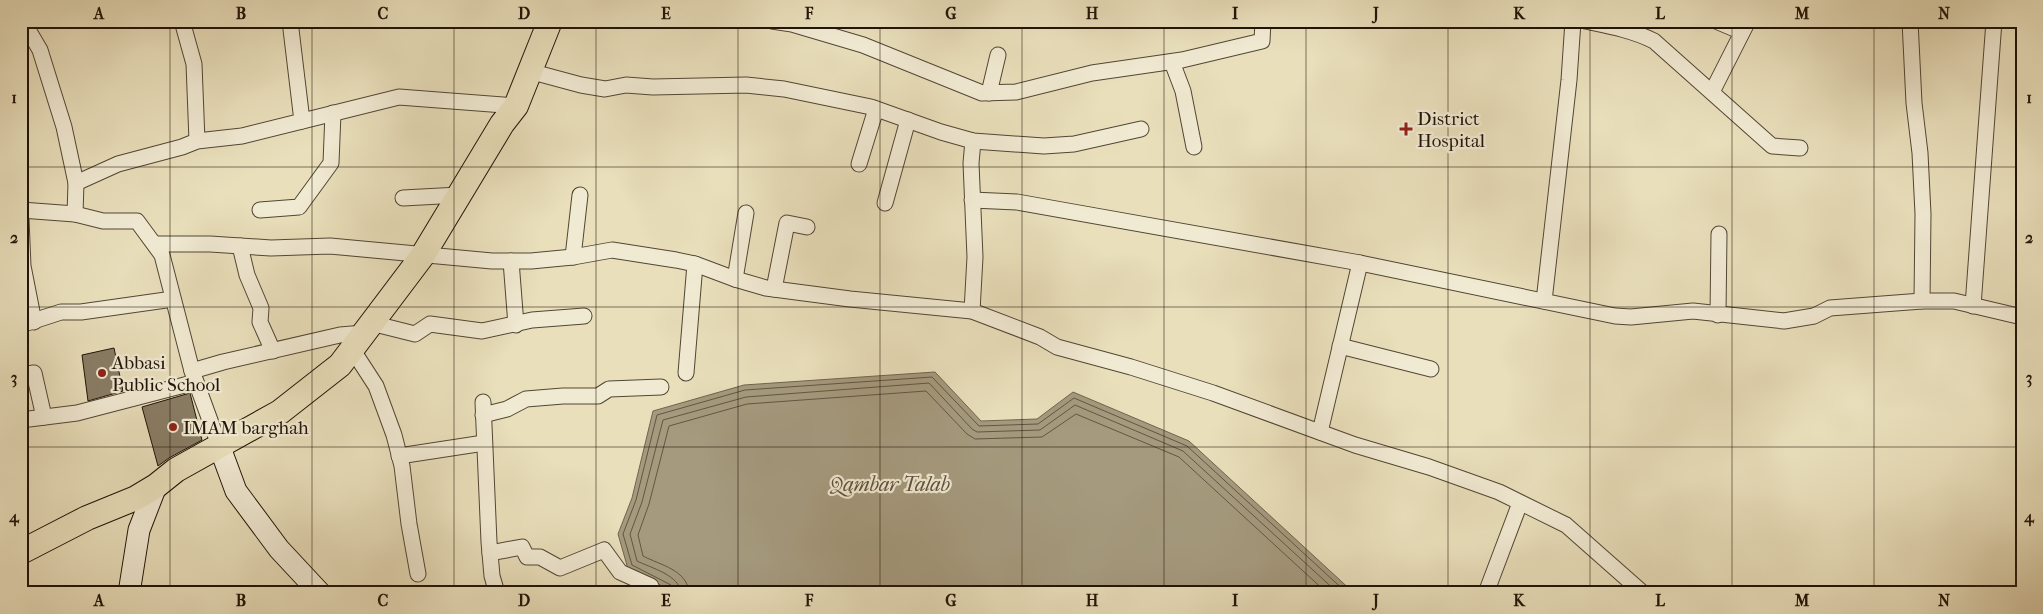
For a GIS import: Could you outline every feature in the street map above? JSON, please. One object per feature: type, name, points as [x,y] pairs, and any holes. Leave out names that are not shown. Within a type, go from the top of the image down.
[{"type":"main road","points":[[21,552],[87,518],[136,498],[156,486],[176,470],[280,412],[340,365],[423,255],[502,124],[516,106],[550,21]]},
{"type":"street","points":[[23,21],[28,43],[40,50],[64,127],[76,184],[75,214]]},
{"type":"street","points":[[182,21],[194,64],[197,141]]},
{"type":"street","points":[[290,21],[302,121]]},
{"type":"street","points":[[772,21],[814,26],[982,93],[1016,92],[1092,73],[1172,62],[1262,41],[1263,21]]},
{"type":"street","points":[[1544,301],[1569,80],[1573,21]]},
{"type":"street","points":[[1585,21],[1616,27],[1641,35],[1654,42],[1772,146],[1800,148]]},
{"type":"street","points":[[1712,92],[1745,27],[1716,21]]},
{"type":"street","points":[[1910,21],[1914,104],[1920,153],[1923,214],[1922,300]]},
{"type":"street","points":[[1973,306],[1994,21]]},
{"type":"street","points":[[989,93],[998,55]]},
{"type":"street","points":[[1172,62],[1183,91],[1194,147]]},
{"type":"street","points":[[529,71],[581,85],[605,89],[626,85],[653,87],[746,85],[784,89],[876,109],[973,141],[1044,146],[1074,144],[1141,130]]},
{"type":"street","points":[[76,184],[118,164],[182,147],[197,141],[242,136],[399,97],[516,106]]},
{"type":"street","points":[[859,164],[876,109]]},
{"type":"street","points":[[260,210],[299,207],[312,191],[331,163],[333,113]]},
{"type":"street","points":[[885,203],[908,120]]},
{"type":"street","points":[[972,311],[975,257],[971,163],[973,141]]},
{"type":"street","points":[[573,258],[580,194]]},
{"type":"street","points":[[403,198],[459,195]]},
{"type":"street","points":[[972,200],[1017,202],[1360,263],[1615,316],[1631,317],[1692,311],[1784,321],[1814,316],[1830,308],[1922,300],[1954,301],[2022,317]]},
{"type":"street","points":[[21,210],[75,214],[103,221],[137,221],[155,244],[162,256],[194,377],[236,491],[279,549],[320,593]]},
{"type":"street","points":[[735,279],[746,213]]},
{"type":"street","points":[[21,219],[22,266],[28,323],[61,312],[80,312],[173,299]]},
{"type":"street","points":[[774,289],[788,223],[807,227]]},
{"type":"street","points":[[1718,315],[1719,234]]},
{"type":"street","points":[[155,244],[271,248],[330,246],[492,262],[573,258],[612,250],[695,264],[735,279],[774,289],[850,299],[972,311],[1040,337],[1057,347],[1169,378],[1355,445],[1429,467],[1499,492],[1566,525],[1644,593]]},
{"type":"street","points":[[240,246],[247,275],[261,308],[260,322],[273,351]]},
{"type":"street","points":[[511,261],[516,325]]},
{"type":"street","points":[[1320,432],[1360,263]]},
{"type":"street","points":[[686,373],[695,264]]},
{"type":"street","points":[[21,420],[77,413],[273,351],[340,335],[415,334],[430,324],[482,331],[532,320],[584,316]]},
{"type":"street","points":[[362,335],[376,386],[400,456],[418,574]]},
{"type":"street","points":[[1340,346],[1431,369]]},
{"type":"street","points":[[21,375],[34,373],[44,417]]},
{"type":"street","points":[[497,593],[492,576],[490,553],[483,409],[507,409],[526,399],[598,396],[609,389],[661,387]]},
{"type":"street","points":[[400,456],[484,443]]},
{"type":"street","points":[[129,593],[139,530],[156,486]]},
{"type":"street","points":[[1486,593],[1520,503]]},
{"type":"street","points":[[490,553],[522,547],[527,557],[540,557],[560,568],[604,550],[620,572],[651,586],[653,593]]},
{"type":"water","name":"Qambar Talab","points":[[935,372],[981,421],[1037,419],[1073,392],[1189,441],[1354,593],[672,593],[668,589],[628,569],[618,534],[632,498],[653,411],[744,385]]},
{"type":"building","name":"Abbasi Public School","points":[[114,348],[123,391],[88,401],[82,355]]},
{"type":"building","name":"IMAM barghah","points":[[190,393],[202,440],[158,466],[142,407]]},
{"type":"place","name":"District Hospital","points":[[1406,129]]},
{"type":"place","name":"Abbasi Public School","points":[[102,373]]},
{"type":"place","name":"IMAM barghah","points":[[173,427]]}]
